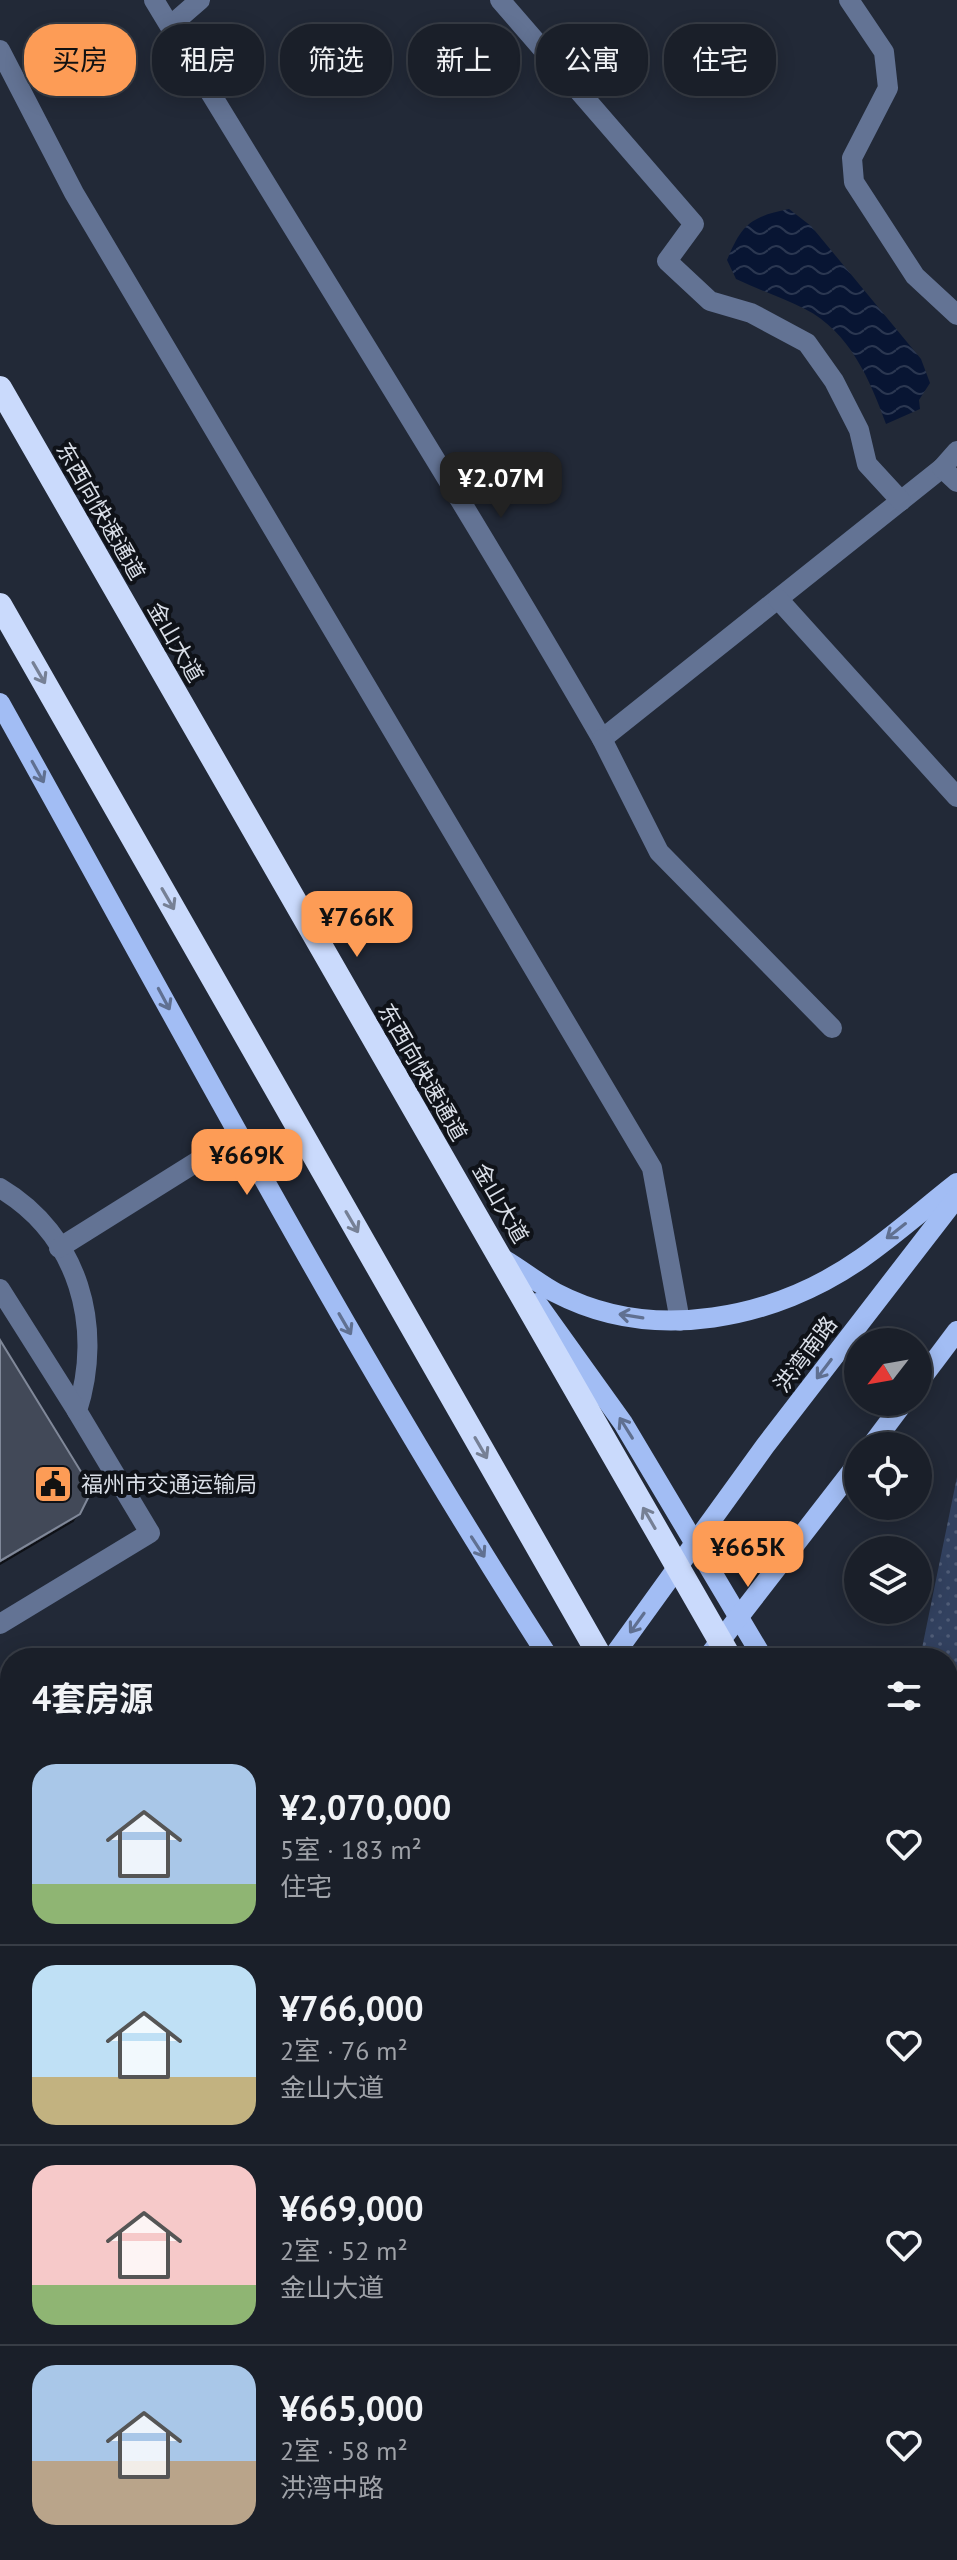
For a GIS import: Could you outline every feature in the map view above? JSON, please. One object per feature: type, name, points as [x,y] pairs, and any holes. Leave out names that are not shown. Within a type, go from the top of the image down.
[{"type":"highway","name":"东西向快速通道","points":[[0,386],[724,1648]]},
{"type":"highway","points":[[0,605],[595,1648]]},
{"type":"main road","name":"金山大道","points":[[0,386],[505,1260],[623,1423],[757,1648]]},
{"type":"main road","points":[[0,703],[238,1136],[456,1514],[543,1648]]},
{"type":"main road","points":[[505,1260],[557,1294],[624,1317],[680,1321],[737,1314],[799,1293],[861,1259],[957,1183]]},
{"type":"main road","name":"洪湾南路","points":[[619,1648],[957,1197]]},
{"type":"main road","points":[[932,1364],[957,1331]]},
{"type":"main road","points":[[715,1648],[844,1481]]},
{"type":"street","points":[[154,0],[169,24]]},
{"type":"street","points":[[172,24],[200,0]]},
{"type":"street","points":[[500,0],[694,224],[667,261],[710,301],[751,313],[807,343],[834,381],[859,430],[867,464],[901,501]]},
{"type":"street","points":[[849,0],[884,52],[888,88],[852,158],[854,182],[915,276],[957,315]]},
{"type":"street","points":[[0,50],[74,193],[652,1168],[680,1321]]},
{"type":"street","points":[[212,96],[331,293],[488,542],[602,739],[659,852],[832,1028]]},
{"type":"street","points":[[602,739],[901,501],[950,475],[957,451]]},
{"type":"street","points":[[778,599],[957,797]]},
{"type":"street","points":[[59,1248],[238,1136]]},
{"type":"street","points":[[0,1188],[33,1214],[59,1248],[85,1303],[90,1332],[89,1359],[77,1411]]},
{"type":"street","points":[[0,1289],[150,1533],[0,1624]]},
{"type":"shaded area","points":[[957,1477],[957,1648],[922,1648],[927,1624],[932,1624],[932,1599]]},
{"type":"water","points":[[789,209],[811,226],[921,359],[930,383],[919,400],[920,409],[886,424],[865,374],[834,330],[805,309],[736,279],[727,260],[743,230],[756,219]]},
{"type":"building","points":[[0,1340],[88,1483],[90,1494],[80,1514],[0,1561]]},
{"type":"place","name":"福州市交通运输局","points":[[53,1484]]}]
